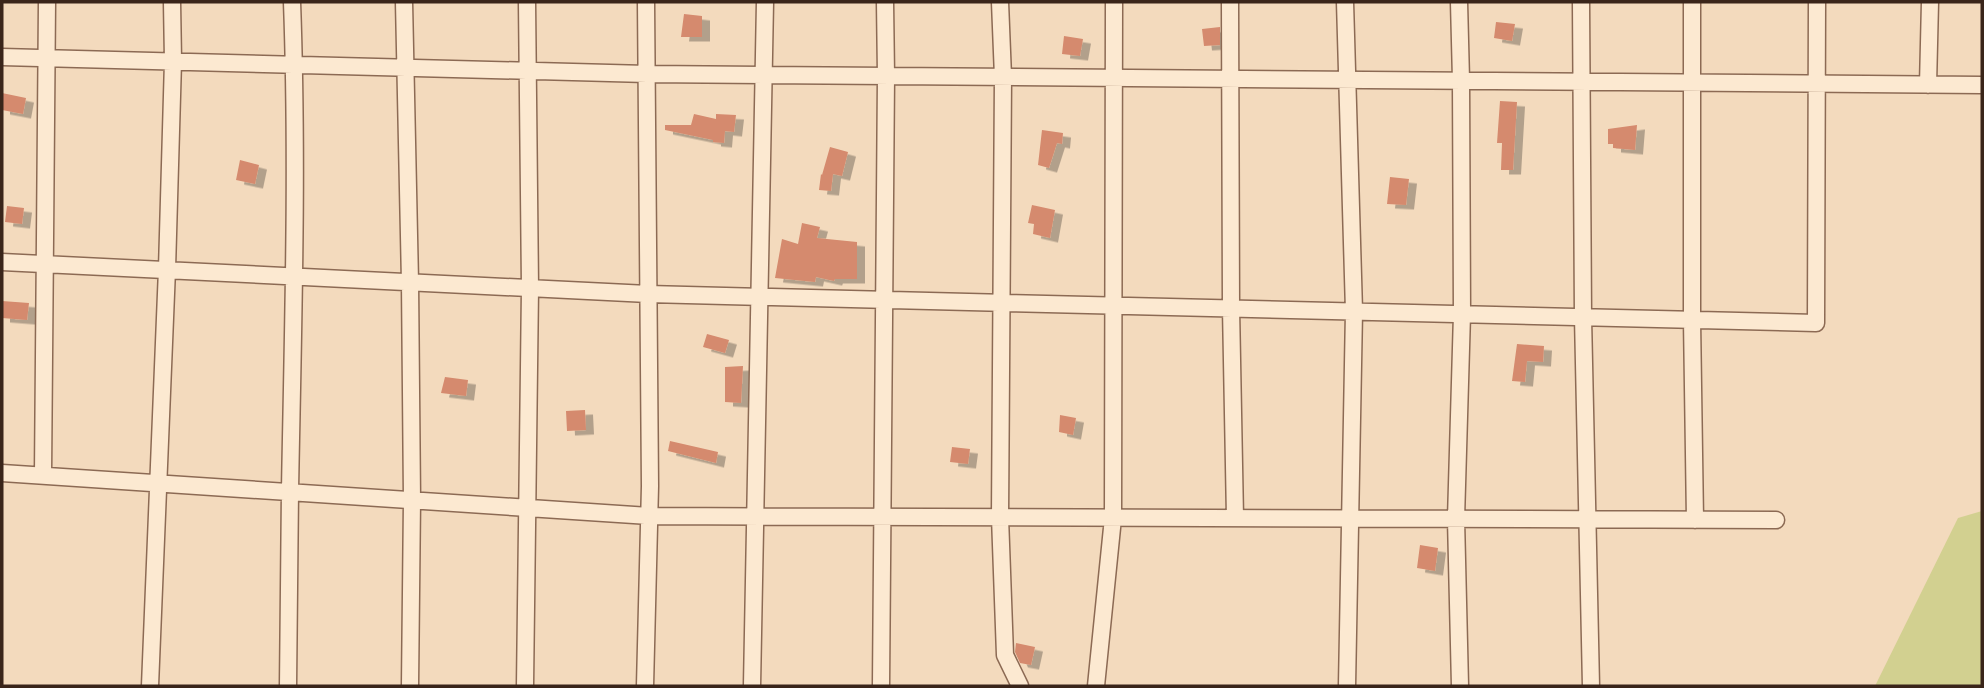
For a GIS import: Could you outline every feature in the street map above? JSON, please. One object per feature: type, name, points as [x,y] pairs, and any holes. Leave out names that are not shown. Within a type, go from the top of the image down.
[{"type":"street","points":[[43,475],[47,2]]},
{"type":"street","points":[[150,686],[167,269],[173,61],[172,2]]},
{"type":"street","points":[[288,686],[295,275],[295,66],[292,2]]},
{"type":"street","points":[[404,2],[412,500],[410,686]]},
{"type":"street","points":[[525,686],[530,288],[527,2]]},
{"type":"street","points":[[645,686],[649,516],[646,2]]},
{"type":"street","points":[[752,686],[765,2]]},
{"type":"street","points":[[881,686],[887,76],[885,2]]},
{"type":"street","points":[[1000,2],[1003,77],[1000,517],[1005,655],[1020,686]]},
{"type":"street","points":[[1096,686],[1113,518],[1114,2]]},
{"type":"street","points":[[1230,2],[1235,518]]},
{"type":"street","points":[[1345,2],[1354,311],[1347,686]]},
{"type":"street","points":[[1459,2],[1462,314],[1456,519],[1460,686]]},
{"type":"street","points":[[1581,2],[1583,317],[1591,686]]},
{"type":"street","points":[[1692,2],[1695,520]]},
{"type":"street","points":[[2,262],[648,294],[1816,323],[1817,2]]},
{"type":"street","points":[[1928,85],[1930,2]]},
{"type":"street","points":[[2,57],[647,74],[1982,85]]},
{"type":"street","points":[[2,472],[649,516],[1776,520]]},
{"type":"shaded area","points":[[1982,511],[1982,686],[1875,686],[1958,518]]},
{"type":"building","points":[[684,14],[702,16],[702,37],[681,37]]},
{"type":"building","points":[[1496,22],[1515,24],[1512,41],[1494,38]]},
{"type":"building","points":[[1220,27],[1220,45],[1204,46],[1202,29]]},
{"type":"building","points":[[1064,36],[1083,39],[1080,56],[1062,54]]},
{"type":"building","points":[[2,93],[26,98],[23,114],[2,110]]},
{"type":"building","points":[[1500,101],[1517,102],[1513,170],[1501,170],[1502,143],[1497,143]]},
{"type":"building","points":[[694,114],[716,119],[716,114],[736,115],[734,132],[725,131],[724,143],[665,130],[665,125],[691,125]]},
{"type":"building","points":[[1637,125],[1635,150],[1613,148],[1613,144],[1608,144],[1608,129]]},
{"type":"building","points":[[1042,130],[1063,133],[1062,144],[1057,143],[1049,168],[1038,165]]},
{"type":"building","points":[[830,147],[848,152],[842,176],[833,174],[831,191],[819,190],[821,174]]},
{"type":"building","points":[[240,160],[259,165],[255,184],[236,180]]},
{"type":"building","points":[[1390,177],[1409,179],[1406,205],[1387,204]]},
{"type":"building","points":[[1032,205],[1055,210],[1050,238],[1033,234],[1034,224],[1028,223]]},
{"type":"building","points":[[7,206],[24,208],[22,224],[5,222]]},
{"type":"building","points":[[802,223],[820,227],[817,238],[857,242],[857,279],[834,281],[816,277],[815,282],[775,278],[782,239],[798,244]]},
{"type":"building","points":[[2,301],[29,303],[27,320],[2,318]]},
{"type":"building","points":[[707,334],[729,340],[725,353],[703,347]]},
{"type":"building","points":[[1517,344],[1544,346],[1543,362],[1527,361],[1525,382],[1512,381]]},
{"type":"building","points":[[743,366],[741,403],[725,402],[725,367]]},
{"type":"building","points":[[445,377],[468,380],[466,396],[441,393]]},
{"type":"building","points":[[585,410],[586,430],[567,431],[566,411]]},
{"type":"building","points":[[1060,415],[1076,418],[1073,435],[1059,432]]},
{"type":"building","points":[[670,441],[718,452],[716,463],[668,451]]},
{"type":"building","points":[[952,447],[970,449],[968,464],[950,462]]},
{"type":"building","points":[[1420,545],[1438,548],[1435,571],[1417,568]]},
{"type":"building","points":[[1016,643],[1035,647],[1031,665],[1020,663],[1015,652]]}]
